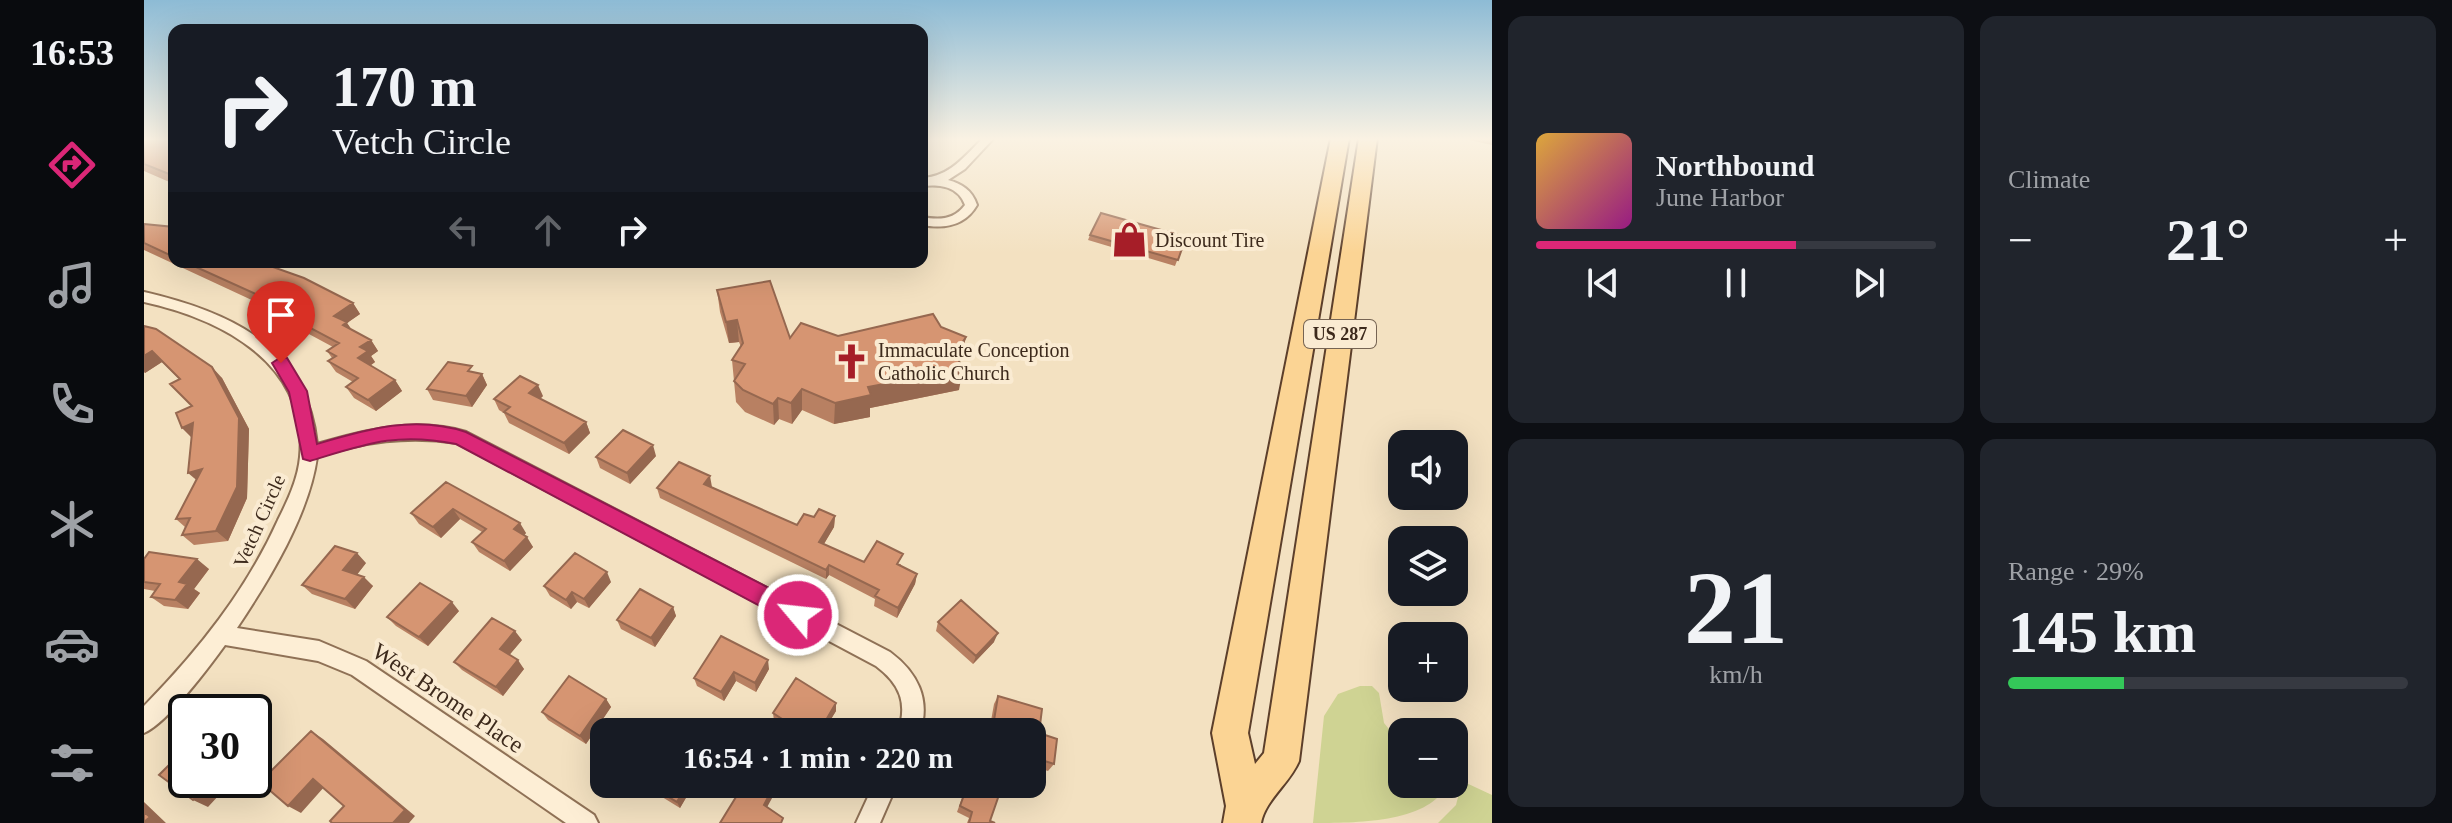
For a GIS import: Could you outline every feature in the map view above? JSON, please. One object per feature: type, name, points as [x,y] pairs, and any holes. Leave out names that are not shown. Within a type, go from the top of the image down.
[{"type":"main road","name":"US 287","points":[[1244,815],[1230,733],[1333,176]]},
{"type":"main road","name":"US 287","points":[[1244,815],[1281,761],[1363,176]]},
{"type":"street","points":[[938,181],[946,176]]},
{"type":"street","points":[[958,187],[966,176]]},
{"type":"street","points":[[928,182],[958,187],[970,199],[968,211],[963,217],[941,223],[928,222]]},
{"type":"street","name":"Vetch Circle","points":[[144,297],[213,316],[253,339],[281,363],[298,391],[310,453],[298,495],[275,552],[222,635],[144,722]]},
{"type":"street","points":[[310,453],[384,431],[424,430],[460,437],[899,670],[913,692],[915,718]]},
{"type":"street","name":"West Brome Place","points":[[222,635],[319,651],[359,668],[586,823]]},
{"type":"street","points":[[868,823],[880,798]]},
{"type":"green space","points":[[1360,686],[1372,686],[1379,693],[1384,723],[1388,728],[1388,798],[1437,798],[1407,814],[1388,818],[1313,823],[1324,716],[1338,694]]},
{"type":"green space","points":[[1468,784],[1492,795],[1492,823],[1438,823],[1456,805],[1458,798],[1468,798]]},
{"type":"building","name":"Discount Tire","points":[[1101,213],[1186,237],[1178,260],[1090,235]]},
{"type":"building","points":[[144,224],[168,226],[168,254],[144,243]]},
{"type":"building","points":[[198,268],[276,268],[304,278],[353,303],[334,316],[347,322],[343,325],[371,340],[360,347],[368,351],[358,358],[395,380],[368,400],[346,387],[358,378],[328,361],[336,356],[327,351],[339,343],[299,322],[302,320],[277,307],[280,305]]},
{"type":"building","name":"Immaculate Conception Catholic Church","points":[[770,281],[790,338],[801,323],[838,336],[933,314],[941,327],[966,337],[955,353],[963,369],[868,387],[871,395],[835,403],[802,389],[791,403],[778,398],[773,404],[743,390],[734,381],[745,364],[732,360],[743,343],[737,320],[726,322],[717,290]]},
{"type":"building","points":[[144,326],[156,329],[212,367],[239,418],[237,487],[216,531],[182,535],[190,518],[176,519],[202,469],[188,473],[193,423],[182,428],[176,413],[192,406],[170,384],[180,379],[152,351],[144,356]]},
{"type":"building","points":[[448,362],[472,366],[468,371],[482,374],[466,396],[427,389]]},
{"type":"building","points":[[520,376],[538,385],[529,393],[586,422],[564,443],[504,412],[510,407],[494,399]]},
{"type":"building","points":[[623,430],[653,445],[627,473],[596,457]]},
{"type":"building","points":[[679,462],[710,476],[704,484],[797,525],[804,514],[814,517],[819,509],[835,516],[819,542],[864,562],[877,541],[903,554],[897,564],[917,574],[898,608],[875,596],[879,590],[829,565],[826,570],[657,488]]},
{"type":"building","points":[[446,482],[520,523],[514,529],[527,537],[504,561],[472,542],[486,529],[453,509],[433,527],[411,513]]},
{"type":"building","points":[[335,546],[357,553],[343,570],[364,577],[345,599],[302,585]]},
{"type":"building","points":[[149,552],[197,559],[179,582],[187,584],[175,600],[151,597],[160,584],[144,582],[144,559]]},
{"type":"building","points":[[575,553],[607,572],[584,599],[572,592],[566,600],[544,586]]},
{"type":"building","points":[[420,583],[452,602],[419,637],[387,617]]},
{"type":"building","points":[[640,589],[673,607],[651,638],[617,620]]},
{"type":"building","points":[[961,600],[998,633],[976,656],[938,622]]},
{"type":"building","points":[[492,618],[515,631],[500,649],[518,660],[496,687],[454,662]]},
{"type":"building","points":[[721,636],[768,660],[755,683],[734,672],[721,692],[694,678]]},
{"type":"building","points":[[569,676],[606,699],[580,736],[542,712]]},
{"type":"building","points":[[796,678],[836,703],[827,718],[781,718],[773,713]]},
{"type":"building","points":[[998,696],[1042,709],[1041,718],[994,718]]},
{"type":"building","points":[[311,731],[405,810],[393,823],[332,823],[330,821],[344,806],[313,779],[288,806],[272,792],[272,770]]},
{"type":"building","points":[[1046,735],[1057,739],[1054,764],[1046,761]]},
{"type":"building","points":[[168,766],[168,782],[159,775]]},
{"type":"building","points":[[735,798],[768,798],[764,805],[783,818],[781,823],[720,823]]},
{"type":"building","points":[[963,798],[998,798],[990,821],[995,823],[969,823],[972,812],[960,806]]},
{"type":"place","name":"Discount Tire","points":[[1129,240]]},
{"type":"place","name":"Immaculate Conception Catholic Church","points":[[852,361]]},
{"type":"route","points":[[281,363],[298,391],[310,453],[384,431],[424,430],[460,437],[798,615]]}]
